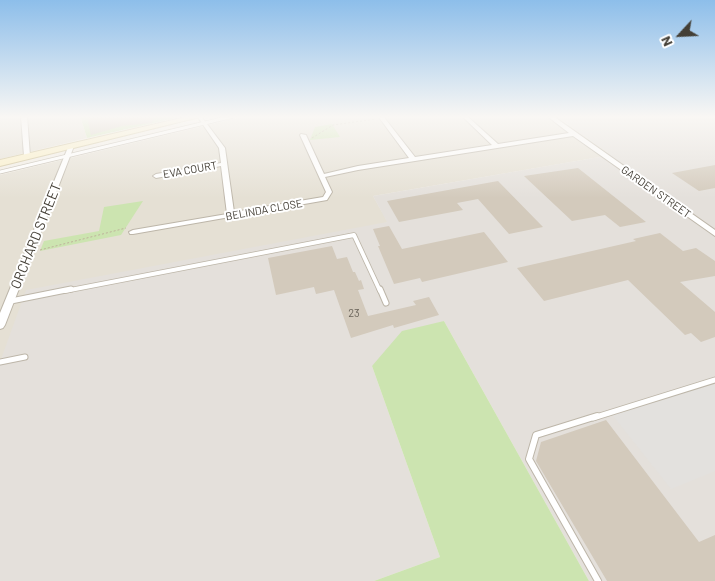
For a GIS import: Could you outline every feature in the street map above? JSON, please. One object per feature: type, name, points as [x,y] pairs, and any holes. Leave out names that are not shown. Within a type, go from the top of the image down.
[{"type":"main road","points":[[0,162],[82,143]]},
{"type":"street","points":[[26,143],[27,156]]},
{"type":"street","points":[[219,143],[224,164],[230,215]]},
{"type":"street","name":"BELINDA CLOSE","points":[[130,230],[325,199],[329,192],[307,143]]},
{"type":"street","points":[[401,143],[413,159]]},
{"type":"street","points":[[493,143],[496,146]]},
{"type":"street","points":[[322,176],[358,168],[515,143]]},
{"type":"street","name":"GARDEN STREET","points":[[587,143],[715,234]]},
{"type":"street","name":"ORCHARD STREET","points":[[0,325],[71,146]]},
{"type":"street","name":"EVA COURT","points":[[156,176],[224,164]]},
{"type":"lane","points":[[0,172],[114,143]]},
{"type":"lane","points":[[10,301],[354,235],[386,303]]},
{"type":"lane","points":[[0,362],[25,356]]},
{"type":"lane","points":[[598,581],[529,459],[536,435],[715,380]]},
{"type":"path","points":[[40,250],[130,230]]},
{"type":"shaded area","points":[[0,143],[66,143],[0,159]]},
{"type":"shaded area","points":[[132,143],[595,143],[612,155],[373,196],[388,222],[0,362],[0,175]]},
{"type":"shaded area","points":[[594,143],[715,143],[715,581],[589,581],[444,321],[372,366],[440,557],[374,581],[0,581],[0,362],[26,290],[387,222],[373,196],[611,155]]},
{"type":"shaded area","points":[[715,376],[715,471],[671,489],[610,412]]},
{"type":"green space","points":[[143,201],[121,235],[40,251],[44,241],[99,231],[104,207]]},
{"type":"green space","points":[[444,321],[589,581],[374,581],[440,557],[372,366],[402,331]]},
{"type":"building","points":[[715,165],[715,188],[699,191],[672,173]]},
{"type":"building","points":[[578,168],[646,222],[620,227],[605,215],[572,221],[524,176]]},
{"type":"building","points":[[498,181],[543,227],[509,234],[478,199],[457,203],[463,210],[399,222],[387,201]]},
{"type":"building","points":[[389,226],[402,249],[484,232],[508,262],[422,282],[420,278],[394,284],[373,229]]},
{"type":"building","points":[[660,233],[683,251],[696,248],[715,261],[715,276],[680,282],[715,312],[715,337],[701,342],[691,333],[685,335],[628,280],[544,301],[517,268],[636,241],[633,239]]},
{"type":"building","points":[[332,246],[337,259],[347,257],[353,272],[355,272],[359,281],[361,280],[364,289],[358,290],[368,316],[416,305],[413,301],[429,297],[439,315],[394,328],[393,325],[351,338],[334,290],[316,294],[314,287],[276,295],[268,258]]},
{"type":"building","points":[[606,420],[699,542],[715,535],[715,581],[607,581],[536,461],[541,442]]}]
